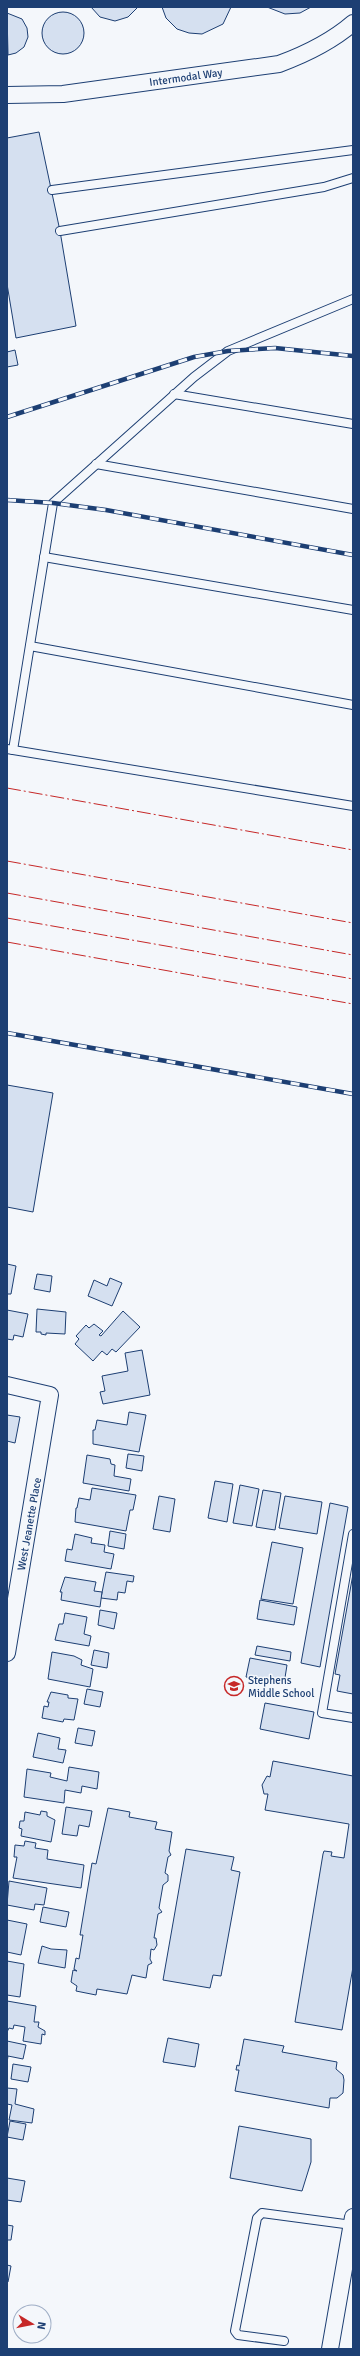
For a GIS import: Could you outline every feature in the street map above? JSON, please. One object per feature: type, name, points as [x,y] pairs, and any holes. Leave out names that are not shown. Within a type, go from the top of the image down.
[{"type":"street","name":"Intermodal Way","points":[[7,95],[63,94],[279,64],[309,52],[343,32],[353,23]]},
{"type":"street","name":"West Jeanette Place","points":[[7,1385],[50,1395],[7,1653]]},
{"type":"street","points":[[330,2349],[352,2221]]},
{"type":"lane","points":[[52,190],[353,150]]},
{"type":"lane","points":[[60,231],[324,187],[353,178]]},
{"type":"lane","points":[[352,299],[228,351],[174,394],[53,503],[30,646],[10,749],[353,806]]},
{"type":"lane","points":[[174,394],[353,424]]},
{"type":"lane","points":[[96,464],[353,509]]},
{"type":"lane","points":[[44,557],[353,610]]},
{"type":"lane","points":[[30,646],[353,705]]},
{"type":"lane","points":[[353,1534],[322,1713],[353,1718]]},
{"type":"lane","points":[[284,2341],[238,2335],[235,2331],[257,2218],[262,2213],[352,2221]]},
{"type":"building","points":[[91,7],[138,7],[128,17],[115,21],[100,17]]},
{"type":"building","points":[[162,7],[231,7],[223,24],[202,34],[189,33],[177,29],[166,18]]},
{"type":"building","points":[[267,7],[311,7],[300,13],[285,14]]},
{"type":"building","points":[[59,12],[67,12],[75,15],[81,21],[84,33],[81,45],[75,51],[67,54],[59,54],[51,51],[45,45],[42,37],[42,29],[45,21],[51,15]]},
{"type":"building","points":[[7,13],[22,19],[27,28],[28,37],[24,47],[16,53],[8,55]]},
{"type":"building","points":[[39,132],[60,231],[76,326],[16,338],[7,284],[7,138]]},
{"type":"building","points":[[15,350],[18,365],[7,367],[7,352]]},
{"type":"building","points":[[7,1085],[53,1093],[33,1212],[7,1207]]},
{"type":"building","points":[[7,1264],[16,1266],[11,1294],[7,1294]]},
{"type":"building","points":[[37,1274],[52,1276],[50,1292],[34,1289]]},
{"type":"building","points":[[110,1278],[122,1283],[112,1306],[88,1296],[94,1280],[107,1286]]},
{"type":"building","points":[[37,1309],[66,1312],[65,1334],[46,1333],[46,1335],[41,1334],[41,1332],[36,1332]]},
{"type":"building","points":[[7,1310],[28,1314],[23,1337],[14,1335],[13,1340],[7,1339]]},
{"type":"building","points":[[123,1311],[140,1327],[116,1352],[112,1349],[107,1355],[102,1351],[93,1361],[75,1344],[79,1339],[76,1336],[86,1325],[89,1328],[94,1324],[103,1331],[99,1335],[101,1336]]},
{"type":"building","points":[[142,1350],[150,1395],[103,1404],[100,1392],[105,1391],[102,1376],[128,1371],[125,1353]]},
{"type":"building","points":[[129,1412],[146,1415],[139,1452],[93,1444],[93,1430],[95,1430],[97,1420],[127,1425]]},
{"type":"building","points":[[7,1415],[20,1417],[15,1443],[7,1441]]},
{"type":"building","points":[[128,1454],[144,1456],[142,1471],[126,1468]]},
{"type":"building","points":[[87,1455],[110,1459],[111,1464],[115,1465],[114,1476],[131,1479],[129,1491],[83,1483]]},
{"type":"building","points":[[215,1481],[233,1484],[227,1522],[208,1518]]},
{"type":"building","points":[[240,1485],[259,1489],[252,1526],[233,1523]]},
{"type":"building","points":[[92,1488],[136,1495],[133,1510],[130,1510],[126,1531],[75,1522],[76,1508],[79,1498],[90,1500]]},
{"type":"building","points":[[263,1490],[281,1493],[275,1530],[256,1527]]},
{"type":"building","points":[[159,1496],[175,1499],[170,1532],[153,1529]]},
{"type":"building","points":[[285,1496],[322,1502],[317,1534],[279,1528]]},
{"type":"building","points":[[330,1503],[348,1507],[320,1667],[301,1663]]},
{"type":"building","points":[[110,1531],[126,1534],[124,1549],[108,1546]]},
{"type":"building","points":[[75,1534],[92,1538],[91,1543],[105,1545],[104,1552],[114,1554],[111,1569],[65,1561],[67,1549],[72,1550]]},
{"type":"building","points":[[272,1542],[303,1548],[293,1604],[261,1599]]},
{"type":"building","points":[[106,1572],[134,1576],[133,1582],[127,1581],[125,1593],[118,1592],[117,1600],[101,1598]]},
{"type":"building","points":[[353,1574],[353,1694],[337,1691],[340,1675],[335,1674]]},
{"type":"building","points":[[65,1577],[96,1582],[94,1591],[102,1592],[100,1607],[61,1600],[62,1592],[60,1592]]},
{"type":"building","points":[[260,1600],[297,1607],[294,1625],[257,1619]]},
{"type":"building","points":[[100,1610],[117,1613],[114,1629],[98,1625]]},
{"type":"building","points":[[65,1613],[87,1617],[84,1634],[91,1636],[89,1646],[55,1640],[59,1624],[63,1624]]},
{"type":"building","points":[[257,1646],[291,1652],[290,1661],[255,1655]]},
{"type":"building","points":[[94,1650],[109,1653],[107,1668],[91,1665]]},
{"type":"building","points":[[52,1652],[74,1656],[82,1660],[81,1665],[93,1669],[90,1687],[48,1679]]},
{"type":"building","points":[[250,1658],[287,1665],[284,1684],[246,1677]]},
{"type":"building","points":[[87,1689],[103,1692],[100,1707],[84,1704]]},
{"type":"building","points":[[51,1692],[68,1695],[68,1698],[78,1699],[74,1720],[64,1719],[63,1722],[42,1718],[44,1706],[48,1707],[49,1702],[47,1702]]},
{"type":"building","points":[[265,1703],[314,1712],[309,1739],[260,1729]]},
{"type":"building","points":[[78,1728],[95,1731],[92,1746],[75,1743]]},
{"type":"building","points":[[38,1733],[60,1738],[58,1749],[66,1750],[63,1763],[33,1757]]},
{"type":"building","points":[[273,1761],[353,1776],[353,1967],[342,2030],[295,2022],[323,1854],[324,1851],[332,1852],[331,1856],[344,1858],[349,1824],[265,1810],[268,1794],[264,1794],[262,1785],[267,1776],[270,1777]]},
{"type":"building","points":[[69,1767],[99,1772],[97,1789],[82,1786],[81,1793],[65,1790],[64,1803],[24,1797],[27,1769],[51,1773],[50,1777],[67,1781]]},
{"type":"building","points":[[66,1807],[92,1811],[89,1827],[79,1825],[77,1836],[62,1834]]},
{"type":"building","points":[[108,1808],[130,1812],[129,1817],[157,1822],[155,1829],[172,1832],[169,1851],[171,1855],[168,1857],[165,1873],[168,1875],[168,1881],[163,1885],[159,1908],[162,1912],[158,1914],[154,1938],[156,1938],[157,1945],[154,1950],[151,1949],[150,1959],[152,1963],[148,1965],[146,1978],[132,1975],[127,1994],[97,1989],[96,1995],[76,1991],[77,1986],[71,1982],[73,1970],[77,1971],[74,1969],[76,1958],[79,1959],[83,1935],[80,1935],[92,1863],[96,1864]]},
{"type":"building","points":[[41,1811],[47,1812],[47,1816],[55,1820],[51,1842],[21,1836],[22,1829],[19,1828],[20,1821],[24,1821],[25,1812],[40,1815]]},
{"type":"building","points":[[25,1841],[36,1843],[35,1848],[48,1850],[47,1859],[84,1865],[81,1888],[13,1878],[17,1857],[14,1857],[15,1845],[24,1846]]},
{"type":"building","points":[[186,1849],[234,1857],[231,1870],[240,1872],[221,1976],[213,1975],[210,1988],[163,1980]]},
{"type":"building","points":[[9,1881],[47,1888],[44,1905],[35,1904],[34,1910],[7,1905]]},
{"type":"building","points":[[43,1907],[69,1912],[66,1927],[40,1922]]},
{"type":"building","points":[[7,1920],[27,1924],[21,1955],[7,1952]]},
{"type":"building","points":[[42,1946],[51,1949],[67,1950],[65,1968],[38,1963]]},
{"type":"building","points":[[7,1961],[24,1964],[20,1997],[7,1995]]},
{"type":"building","points":[[7,2001],[36,2006],[34,2022],[39,2022],[38,2027],[45,2031],[45,2035],[42,2034],[41,2044],[23,2041],[25,2027],[14,2025],[13,2029],[9,2028],[7,2032]]},
{"type":"building","points":[[168,2038],[199,2044],[195,2067],[163,2062]]},
{"type":"building","points":[[244,2039],[284,2046],[282,2052],[337,2062],[336,2069],[343,2075],[344,2080],[343,2093],[337,2098],[330,2098],[329,2108],[235,2091],[239,2070],[236,2070],[237,2065],[239,2066]]},
{"type":"building","points":[[7,2041],[26,2045],[23,2059],[8,2056],[7,2063]]},
{"type":"building","points":[[13,2064],[31,2067],[28,2082],[11,2079]]},
{"type":"building","points":[[7,2088],[17,2089],[15,2104],[34,2109],[32,2123],[9,2120],[12,2105],[7,2104]]},
{"type":"building","points":[[10,2121],[26,2124],[23,2140],[7,2137]]},
{"type":"building","points":[[239,2126],[311,2139],[311,2162],[302,2191],[230,2178]]},
{"type":"building","points":[[7,2178],[25,2181],[21,2202],[7,2200]]},
{"type":"building","points":[[7,2225],[13,2226],[11,2240],[7,2240]]},
{"type":"building","points":[[7,2265],[11,2266],[8,2282],[7,2282]]},
{"type":"railway","points":[[7,417],[194,357],[228,351],[275,348],[353,356]]},
{"type":"railway","points":[[7,500],[53,503],[106,510],[353,555]]},
{"type":"railway","points":[[7,1033],[353,1094]]},
{"type":"power","points":[[7,788],[353,850]]},
{"type":"power","points":[[7,861],[353,923]]},
{"type":"power","points":[[7,893],[353,955]]},
{"type":"power","points":[[7,918],[353,979]]},
{"type":"power","points":[[7,942],[353,1004]]},
{"type":"place","name":"Stephens Middle School","points":[[234,1686]]}]
